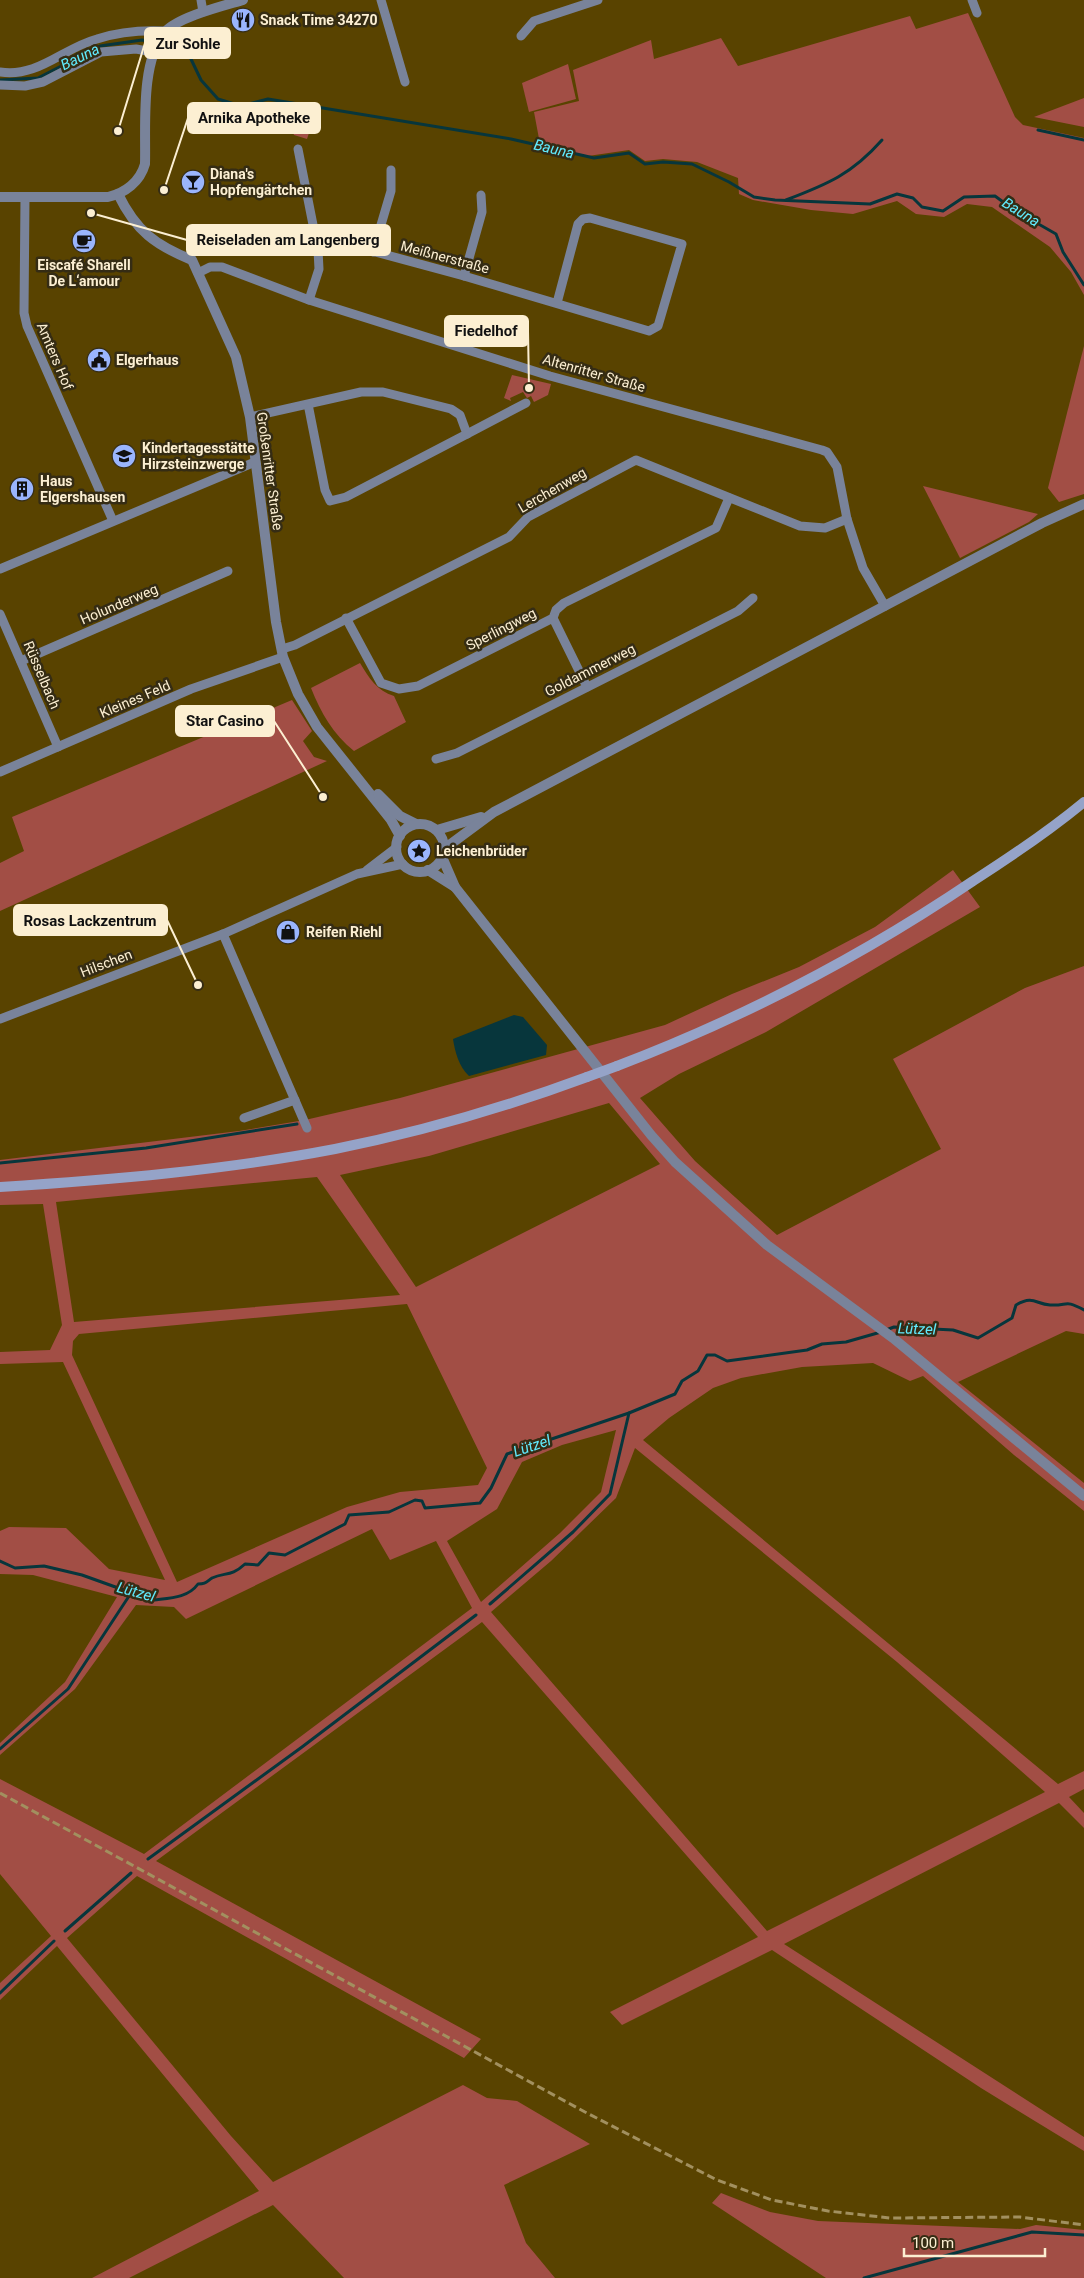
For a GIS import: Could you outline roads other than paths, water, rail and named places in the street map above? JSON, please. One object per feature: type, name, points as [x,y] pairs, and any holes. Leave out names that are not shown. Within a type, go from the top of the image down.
[{"type":"main road","points":[[0,1187],[203,1169],[336,1148],[422,1129],[514,1102],[587,1077],[694,1035],[829,971],[946,900],[1052,829],[1084,802]]},
{"type":"street","points":[[201,0],[203,12]]},
{"type":"street","points":[[0,72],[24,72],[46,64],[95,39],[130,32],[165,31],[203,12],[243,0]]},
{"type":"street","points":[[381,0],[405,82]]},
{"type":"street","points":[[521,36],[534,21],[598,0]]},
{"type":"street","points":[[972,0],[977,13]]},
{"type":"street","points":[[0,197],[108,197],[118,194],[136,180],[144,164],[148,74],[153,52],[165,31]]},
{"type":"street","points":[[0,85],[25,86],[43,82],[101,52],[136,49],[153,52]]},
{"type":"street","points":[[298,150],[318,250],[319,269],[309,300]]},
{"type":"street","points":[[373,252],[390,191],[391,170]]},
{"type":"street","name":"Großenritter Straße","points":[[118,194],[144,232],[154,242],[192,260],[236,357],[250,417],[276,622],[282,653],[298,694],[312,719],[391,820],[400,836]]},
{"type":"street","points":[[464,276],[482,212],[481,195]]},
{"type":"street","name":"Amters Hof","points":[[25,197],[24,313],[33,343],[113,521]]},
{"type":"street","name":"Meißnerstraße","points":[[318,250],[346,244],[464,276],[649,331],[658,326],[682,244],[590,218],[583,219],[578,224],[556,303]]},
{"type":"street","name":"Altenritter Straße","points":[[198,273],[210,268],[222,268],[309,300],[550,376],[822,450],[826,452],[837,467],[847,519],[863,568],[885,606]]},
{"type":"street","points":[[250,417],[361,392],[383,392],[451,409],[460,415],[467,434]]},
{"type":"street","points":[[308,404],[325,490],[330,501],[346,497],[526,403]]},
{"type":"street","name":"Lerchenweg","points":[[282,653],[346,618],[508,537],[528,517],[636,460],[800,526],[825,528],[847,519]]},
{"type":"street","points":[[0,569],[256,462]]},
{"type":"street","name":"Sperlingweg","points":[[346,618],[381,683],[399,690],[418,686],[553,618],[556,610],[564,603],[716,528],[729,498]]},
{"type":"street","points":[[436,830],[494,812],[1055,516],[1084,504]]},
{"type":"street","name":"Holunderweg","points":[[21,661],[228,571]]},
{"type":"street","name":"Goldammerweg","points":[[436,759],[457,753],[587,688],[738,611],[753,598]]},
{"type":"street","name":"Rüsselbach","points":[[0,614],[58,747]]},
{"type":"street","points":[[553,618],[587,688]]},
{"type":"street","name":"Kleines Feld","points":[[0,772],[282,653]]},
{"type":"street","name":"Großenritter Straße","points":[[337,752],[400,816],[416,824]]},
{"type":"street","points":[[494,812],[443,853],[434,867],[428,870],[415,871],[403,864],[397,847],[400,836],[409,826],[416,824],[430,826],[436,830],[444,842],[443,853],[455,887],[651,1135],[675,1162],[767,1245],[893,1338],[1084,1496]]},
{"type":"street","name":"Hilschen","points":[[0,1019],[223,934],[364,871],[397,847]]},
{"type":"street","name":"Hilschen","points":[[364,871],[403,864]]},
{"type":"street","points":[[428,870],[455,887]]},
{"type":"street","points":[[223,934],[307,1128]]},
{"type":"street","points":[[244,1118],[295,1100]]},
{"type":"water","points":[[514,1015],[523,1017],[547,1045],[546,1055],[469,1076],[458,1059],[453,1039]]},
{"type":"waterway","name":"Bauna","points":[[0,80],[38,78],[100,46],[142,40],[172,45],[183,50],[190,57],[201,80],[218,99],[241,106],[268,99],[511,139],[594,158],[629,153],[645,164],[663,162],[692,164],[754,197],[775,200],[870,204],[897,194],[913,198],[922,207],[943,211],[964,197],[995,196],[1014,210],[1056,234],[1063,252],[1084,285]]},
{"type":"waterway","points":[[1038,130],[1084,140]]},
{"type":"waterway","points":[[786,200],[839,177],[871,152],[882,140]]},
{"type":"waterway","points":[[0,1163],[146,1148],[297,1124]]},
{"type":"waterway","name":"Lützel","points":[[886,1330],[894,1327],[953,1330],[978,1338],[1012,1318],[1016,1305],[1022,1302],[1031,1300],[1050,1305],[1069,1304],[1084,1310]]},
{"type":"waterway","name":"Lützel","points":[[0,1561],[15,1568],[44,1566],[82,1575],[121,1589],[149,1593],[154,1600],[178,1597],[194,1589],[198,1584],[217,1576],[232,1573],[245,1564],[258,1565],[269,1553],[285,1555],[345,1524],[349,1515],[389,1512],[415,1500],[422,1501],[425,1508],[480,1503],[491,1488],[507,1454],[629,1413],[675,1394],[682,1381],[698,1371],[707,1355],[715,1355],[727,1361],[807,1350],[822,1344],[846,1342],[881,1332]]},
{"type":"waterway","points":[[490,1604],[573,1532],[610,1494],[629,1413]]},
{"type":"waterway","points":[[0,1749],[68,1689],[133,1590]]},
{"type":"waterway","points":[[148,1859],[302,1747],[476,1615]]},
{"type":"waterway","points":[[65,1931],[131,1873]]},
{"type":"waterway","points":[[0,1993],[54,1941]]},
{"type":"waterway","points":[[864,2278],[1032,2232],[1084,2235]]},
{"type":"railway","points":[[0,1793],[585,2112],[717,2180],[772,2200],[828,2211],[890,2218],[1020,2217],[1084,2225]]},
{"type":"place","name":"Snack Time 34270","points":[[243,20]]},
{"type":"place","name":"Zur Sohle","points":[[118,131]]},
{"type":"place","name":"Diana's Hopfengärtchen","points":[[193,182]]},
{"type":"place","name":"Arnika Apotheke","points":[[164,190]]},
{"type":"place","name":"Reiseladen am Langenberg","points":[[91,213]]},
{"type":"place","name":"Eiscafé Sharell De L‘amour","points":[[84,241]]},
{"type":"place","name":"Elgerhaus","points":[[99,360]]},
{"type":"place","name":"Fiedelhof","points":[[529,388]]},
{"type":"place","name":"Kindertagesstätte Hirzsteinzwerge","points":[[124,456]]},
{"type":"place","name":"Haus Elgershausen","points":[[22,489]]},
{"type":"place","name":"Star Casino","points":[[323,797]]},
{"type":"place","name":"Leichenbrüder","points":[[419,851]]},
{"type":"place","name":"Reifen Riehl","points":[[288,932]]},
{"type":"place","name":"Rosas Lackzentrum","points":[[198,985]]}]
